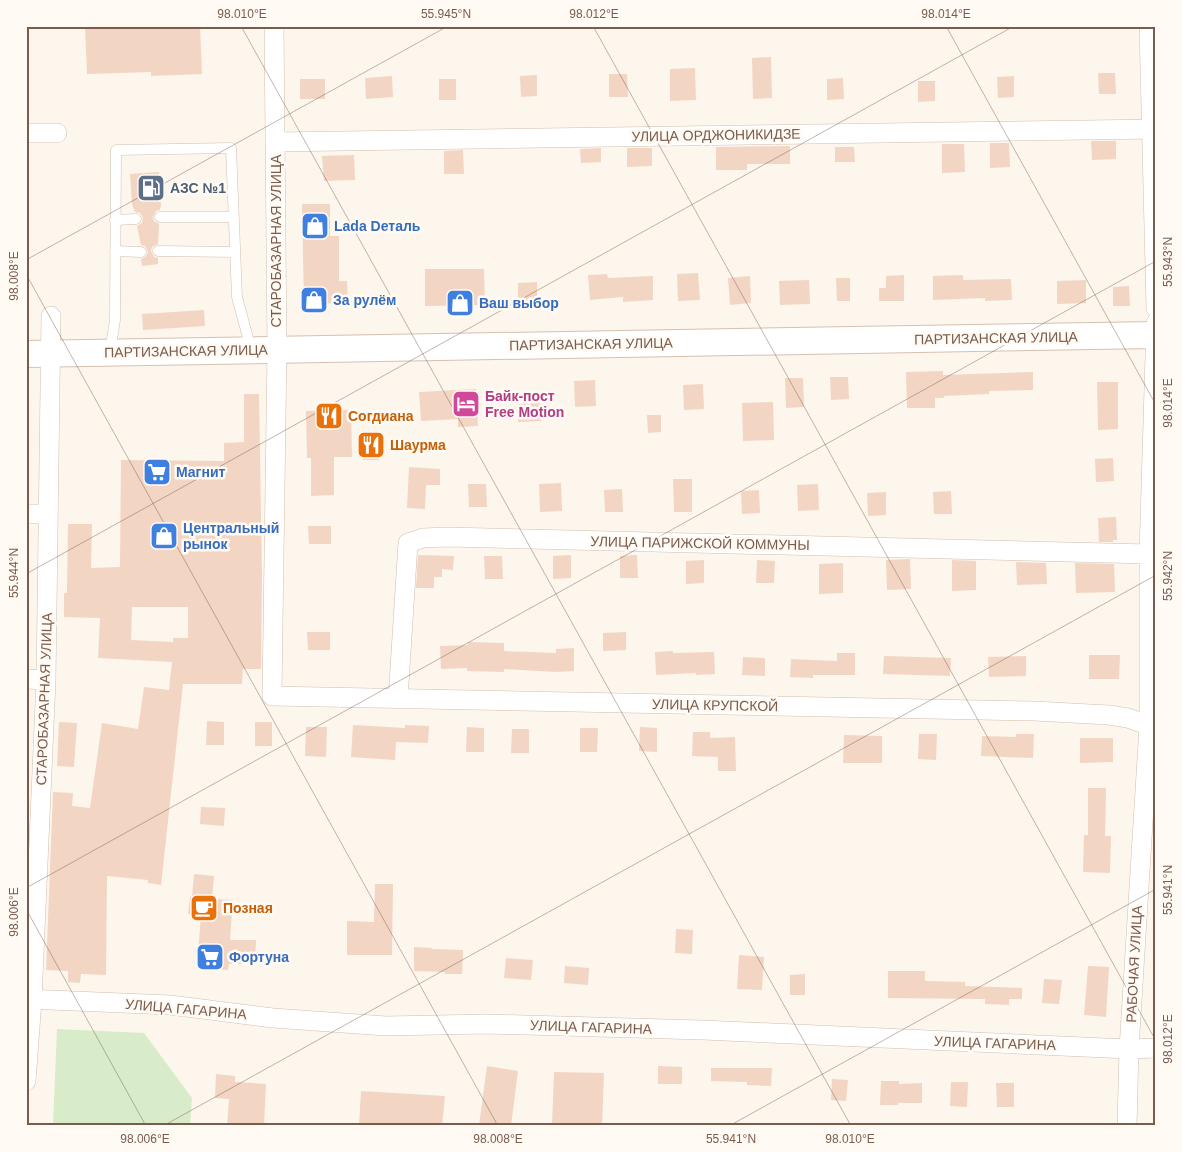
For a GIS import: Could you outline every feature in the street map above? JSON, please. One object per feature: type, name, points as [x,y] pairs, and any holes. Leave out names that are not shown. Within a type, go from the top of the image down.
[{"type":"main road","name":"ПАРТИЗАНСКАЯ УЛИЦА","points":[[38,353],[1156,335]]},
{"type":"street","name":"СТАРОБАЗАРНАЯ УЛИЦА","points":[[272,696],[277,349],[274,26]]},
{"type":"street","points":[[1149,26],[1154,129],[1156,308]]},
{"type":"street","name":"УЛИЦА ОРДЖОНИКИДЗЕ","points":[[276,142],[1154,129]]},
{"type":"street","points":[[26,133],[57,133]]},
{"type":"street","name":"СТАРОБАЗАРНАЯ УЛИЦА","points":[[26,1081],[46,680],[48,514],[38,353],[51,316]]},
{"type":"street","name":"РАБОЧАЯ УЛИЦА","points":[[1127,1126],[1129,1049],[1152,727],[1148,554],[1156,322]]},
{"type":"street","points":[[26,514],[48,514]]},
{"type":"street","name":"УЛИЦА ПАРИЖСКОЙ КОММУНЫ","points":[[398,699],[408,543],[423,538],[448,537],[1148,554]]},
{"type":"street","points":[[26,679],[46,680]]},
{"type":"street","name":"УЛИЦА КРУПСКОЙ","points":[[272,696],[1034,711],[1109,715],[1128,718],[1152,727]]},
{"type":"street","name":"УЛИЦА ГАГАРИНА","points":[[29,999],[170,1005],[273,1018],[386,1026],[488,1024],[684,1030],[1129,1049],[1156,1048]]},
{"type":"lane","points":[[110,352],[114,320],[116,150],[231,148],[237,297],[252,350]]},
{"type":"lane","points":[[160,217],[233,217]]},
{"type":"lane","points":[[116,220],[136,219]]},
{"type":"lane","points":[[115,251],[141,252]]},
{"type":"lane","points":[[158,251],[236,252]]},
{"type":"green space","points":[[57,1029],[144,1033],[192,1098],[190,1126],[53,1126]]},
{"type":"building","points":[[85,26],[200,26],[202,74],[151,76],[151,72],[87,74]]},
{"type":"building","points":[[771,57],[772,98],[753,99],[752,58]]},
{"type":"building","points":[[695,68],[696,100],[670,101],[670,69]]},
{"type":"building","points":[[1098,73],[1115,73],[1116,94],[1099,94]]},
{"type":"building","points":[[609,74],[627,74],[628,97],[609,97]]},
{"type":"building","points":[[537,75],[537,96],[521,97],[520,76]]},
{"type":"building","points":[[392,76],[393,97],[366,99],[365,78]]},
{"type":"building","points":[[1014,76],[1014,97],[998,98],[997,77]]},
{"type":"building","points":[[843,78],[844,99],[827,100],[827,79]]},
{"type":"building","points":[[300,79],[325,79],[325,99],[300,99]]},
{"type":"building","points":[[439,79],[456,79],[456,100],[439,100]]},
{"type":"building","points":[[918,81],[935,81],[935,101],[918,102]]},
{"type":"building","points":[[1091,141],[1116,141],[1116,159],[1092,160]]},
{"type":"building","points":[[990,143],[1009,143],[1010,167],[990,168]]},
{"type":"building","points":[[942,144],[964,144],[965,172],[942,173]]},
{"type":"building","points":[[790,146],[790,164],[747,164],[747,170],[716,170],[716,147]]},
{"type":"building","points":[[835,147],[854,147],[855,162],[835,162]]},
{"type":"building","points":[[601,148],[601,162],[581,163],[580,149]]},
{"type":"building","points":[[627,148],[652,148],[652,166],[627,167]]},
{"type":"building","points":[[463,150],[464,174],[444,174],[444,151]]},
{"type":"building","points":[[354,155],[355,180],[324,181],[322,156]]},
{"type":"building","points":[[159,172],[161,205],[160,210],[156,211],[153,217],[154,221],[159,224],[158,244],[152,247],[151,251],[154,257],[158,258],[158,264],[142,266],[141,259],[148,252],[145,246],[141,245],[137,226],[142,223],[143,218],[140,213],[135,212],[132,204],[130,174]]},
{"type":"building","points":[[302,204],[330,204],[330,236],[339,236],[339,281],[347,281],[348,303],[304,304]]},
{"type":"building","points":[[425,269],[484,269],[485,305],[425,306]]},
{"type":"building","points":[[698,273],[700,300],[678,301],[677,274]]},
{"type":"building","points":[[607,274],[608,278],[653,276],[653,300],[623,302],[623,297],[590,300],[588,275]]},
{"type":"building","points":[[904,275],[904,301],[879,301],[879,288],[886,288],[886,276]]},
{"type":"building","points":[[963,275],[963,280],[1011,279],[1012,300],[985,301],[985,298],[933,300],[933,276]]},
{"type":"building","points":[[750,276],[751,303],[730,305],[728,278]]},
{"type":"building","points":[[836,278],[850,278],[850,301],[837,301]]},
{"type":"building","points":[[809,280],[810,304],[780,305],[779,281]]},
{"type":"building","points":[[1086,280],[1086,303],[1057,304],[1057,281]]},
{"type":"building","points":[[537,282],[537,305],[518,306],[518,283]]},
{"type":"building","points":[[1129,286],[1130,306],[1113,306],[1113,287]]},
{"type":"building","points":[[204,310],[205,326],[143,330],[142,314]]},
{"type":"building","points":[[943,371],[943,375],[1033,372],[1033,390],[989,391],[989,394],[944,396],[944,398],[935,398],[935,408],[907,408],[906,372]]},
{"type":"building","points":[[830,377],[848,377],[849,399],[831,400]]},
{"type":"building","points":[[785,378],[803,378],[804,407],[786,408]]},
{"type":"building","points":[[595,380],[596,406],[575,407],[574,381]]},
{"type":"building","points":[[1097,382],[1118,382],[1118,429],[1098,430]]},
{"type":"building","points":[[703,384],[704,409],[684,410],[683,385]]},
{"type":"building","points":[[476,389],[478,426],[458,427],[458,419],[421,421],[419,392]]},
{"type":"building","name":"Центральный рынок","points":[[244,394],[259,394],[262,575],[261,669],[243,669],[242,684],[183,684],[161,885],[148,883],[148,880],[107,876],[106,975],[81,974],[80,983],[68,982],[68,971],[46,970],[53,792],[73,793],[72,806],[90,808],[102,723],[138,729],[144,687],[169,690],[172,662],[98,658],[100,618],[64,617],[64,593],[67,593],[68,524],[92,524],[91,568],[120,567],[121,460],[224,461],[224,443],[244,442]],"holes":[[[132,607],[188,607],[188,638],[173,638],[173,642],[131,640]]]},
{"type":"building","points":[[773,402],[774,440],[743,441],[742,403]]},
{"type":"building","points":[[540,403],[541,421],[518,422],[518,404]]},
{"type":"building","points":[[351,410],[352,457],[334,457],[334,495],[311,496],[311,458],[307,458],[306,411]]},
{"type":"building","points":[[647,415],[661,415],[661,432],[648,433]]},
{"type":"building","points":[[379,445],[379,460],[363,460],[362,446]]},
{"type":"building","points":[[1113,458],[1114,481],[1096,482],[1095,459]]},
{"type":"building","points":[[409,467],[440,469],[440,485],[426,485],[425,509],[407,508]]},
{"type":"building","points":[[673,479],[692,479],[692,512],[674,512]]},
{"type":"building","points":[[561,483],[562,511],[540,512],[539,484]]},
{"type":"building","points":[[468,484],[486,484],[487,507],[469,507]]},
{"type":"building","points":[[818,484],[819,510],[798,511],[797,485]]},
{"type":"building","points":[[622,489],[623,512],[605,512],[604,490]]},
{"type":"building","points":[[759,490],[760,513],[742,514],[741,491]]},
{"type":"building","points":[[951,491],[952,514],[934,514],[933,492]]},
{"type":"building","points":[[886,492],[886,515],[868,516],[867,493]]},
{"type":"building","points":[[1116,517],[1117,540],[1113,540],[1113,542],[1099,542],[1098,518]]},
{"type":"building","points":[[308,526],[331,526],[331,544],[309,544]]},
{"type":"building","points":[[418,555],[454,556],[453,570],[442,569],[442,577],[434,577],[434,588],[416,588]]},
{"type":"building","points":[[571,555],[571,578],[553,579],[553,556]]},
{"type":"building","points":[[637,555],[638,578],[620,578],[620,556]]},
{"type":"building","points":[[484,556],[502,556],[503,579],[485,579]]},
{"type":"building","points":[[910,559],[911,589],[887,590],[886,560]]},
{"type":"building","points":[[704,560],[704,583],[686,584],[686,561]]},
{"type":"building","points":[[757,560],[775,561],[774,583],[756,583]]},
{"type":"building","points":[[952,560],[976,561],[976,590],[952,591]]},
{"type":"building","points":[[1016,562],[1046,563],[1047,584],[1017,585]]},
{"type":"building","points":[[843,563],[843,593],[819,594],[819,564]]},
{"type":"building","points":[[1075,563],[1114,564],[1115,592],[1076,593]]},
{"type":"building","points":[[307,632],[330,632],[330,650],[308,650]]},
{"type":"building","points":[[626,632],[626,650],[603,651],[603,633]]},
{"type":"building","points":[[468,642],[504,643],[504,651],[556,653],[556,649],[574,648],[574,671],[556,672],[504,669],[504,672],[467,671],[467,668],[441,669],[440,646],[468,645]]},
{"type":"building","points":[[673,651],[673,653],[714,652],[715,674],[656,675],[655,652]]},
{"type":"building","points":[[837,653],[855,653],[855,675],[813,675],[813,678],[790,677],[791,659],[837,661]]},
{"type":"building","points":[[1089,655],[1120,655],[1119,679],[1089,679]]},
{"type":"building","points":[[884,656],[951,658],[950,676],[883,674]]},
{"type":"building","points":[[1026,656],[1026,676],[989,677],[988,657]]},
{"type":"building","points":[[743,657],[765,658],[765,676],[742,675]]},
{"type":"building","points":[[207,721],[224,722],[224,745],[206,745]]},
{"type":"building","points":[[59,722],[77,723],[74,767],[57,766]]},
{"type":"building","points":[[255,722],[272,722],[272,746],[255,746]]},
{"type":"building","points":[[353,725],[405,728],[405,725],[429,726],[428,743],[396,742],[395,760],[351,757]]},
{"type":"building","points":[[306,727],[327,727],[326,757],[305,756]]},
{"type":"building","points":[[467,727],[484,728],[484,752],[466,752]]},
{"type":"building","points":[[640,727],[657,728],[657,752],[639,751]]},
{"type":"building","points":[[580,728],[598,728],[597,752],[580,752]]},
{"type":"building","points":[[512,729],[529,729],[529,753],[511,753]]},
{"type":"building","points":[[693,732],[710,732],[710,738],[735,737],[736,771],[718,771],[718,757],[692,756]]},
{"type":"building","points":[[919,734],[937,734],[936,760],[918,759]]},
{"type":"building","points":[[1016,734],[1034,734],[1033,758],[981,756],[982,736],[1016,737]]},
{"type":"building","points":[[844,735],[882,736],[882,763],[843,763]]},
{"type":"building","points":[[1080,738],[1113,738],[1113,762],[1080,763]]},
{"type":"building","points":[[1088,788],[1106,788],[1105,836],[1111,836],[1110,873],[1083,872],[1084,835],[1088,835]]},
{"type":"building","points":[[201,807],[225,808],[224,826],[200,824]]},
{"type":"building","points":[[194,874],[214,876],[212,899],[233,900],[230,940],[256,940],[255,964],[229,964],[228,970],[197,968],[201,915],[188,914]]},
{"type":"building","points":[[375,884],[393,884],[392,955],[347,955],[347,921],[374,922]]},
{"type":"building","points":[[676,929],[693,930],[692,954],[675,953]]},
{"type":"building","points":[[414,947],[463,950],[462,974],[414,971]]},
{"type":"building","points":[[739,955],[764,957],[762,990],[737,989]]},
{"type":"building","points":[[506,958],[533,960],[531,980],[504,978]]},
{"type":"building","points":[[565,966],[589,968],[588,985],[564,983]]},
{"type":"building","points":[[1088,966],[1109,967],[1106,1017],[1084,1015]]},
{"type":"building","points":[[888,971],[925,971],[925,981],[965,982],[965,986],[1022,988],[1022,999],[1009,999],[1009,1005],[985,1004],[985,999],[888,998]]},
{"type":"building","points":[[805,974],[805,995],[790,995],[790,975]]},
{"type":"building","points":[[1044,979],[1062,980],[1059,1004],[1042,1003]]},
{"type":"building","points":[[487,1066],[518,1071],[511,1126],[479,1126]]},
{"type":"building","points":[[658,1066],[682,1067],[682,1084],[658,1084]]},
{"type":"building","points":[[711,1068],[772,1068],[771,1086],[747,1085],[747,1082],[711,1081]]},
{"type":"building","points":[[554,1072],[604,1073],[602,1126],[552,1126]]},
{"type":"building","points":[[216,1074],[235,1076],[235,1082],[266,1084],[264,1126],[227,1126],[229,1099],[215,1098]]},
{"type":"building","points":[[832,1079],[848,1080],[846,1101],[831,1100]]},
{"type":"building","points":[[881,1081],[899,1081],[899,1084],[922,1083],[922,1103],[880,1105]]},
{"type":"building","points":[[951,1082],[968,1082],[967,1107],[950,1106]]},
{"type":"building","points":[[996,1083],[1014,1083],[1014,1107],[997,1107]]},
{"type":"building","points":[[361,1091],[445,1096],[442,1126],[359,1126]]},
{"type":"place","name":"АЗС №1","points":[[151,188]]},
{"type":"place","name":"Lada Dеталь","points":[[315,226]]},
{"type":"place","name":"За рулём","points":[[314,300]]},
{"type":"place","name":"Ваш выбор","points":[[460,303]]},
{"type":"place","name":"Байк-пост Free Motion","points":[[466,404]]},
{"type":"place","name":"Согдиана","points":[[329,416]]},
{"type":"place","name":"Шаурма","points":[[371,445]]},
{"type":"place","name":"Магнит","points":[[157,472]]},
{"type":"place","name":"Центральный рынок","points":[[164,536]]},
{"type":"place","name":"Позная","points":[[204,908]]},
{"type":"place","name":"Фортуна","points":[[210,957]]}]
